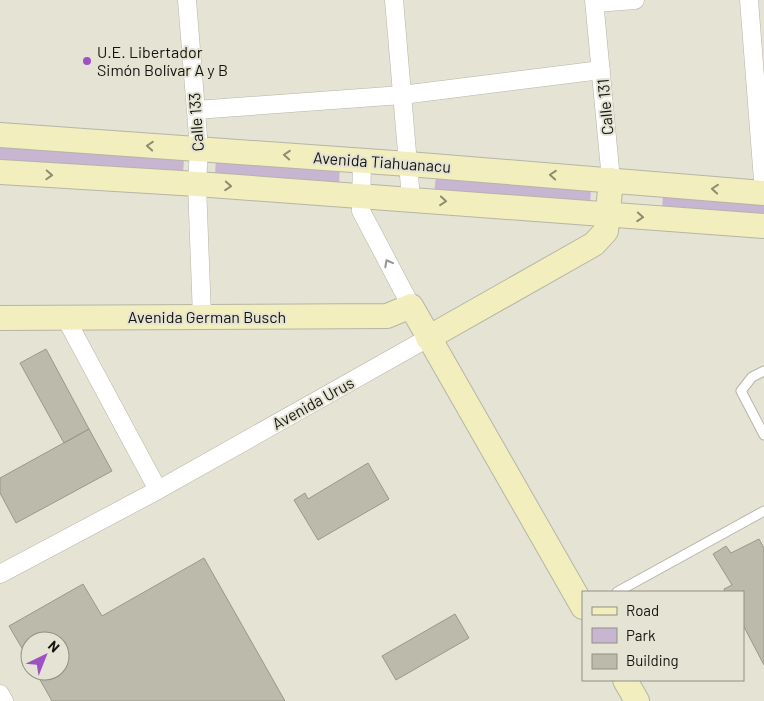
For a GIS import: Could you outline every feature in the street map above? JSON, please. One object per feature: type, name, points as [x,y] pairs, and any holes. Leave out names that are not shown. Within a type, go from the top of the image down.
[{"type":"main road","name":"Avenida Tiahuanacu","points":[[0,135],[362,160],[764,193]]},
{"type":"main road","points":[[0,172],[411,199],[764,226]]},
{"type":"main road","name":"Calle 131","points":[[608,215],[611,180]]},
{"type":"main road","name":"Avenida Urus","points":[[428,338],[594,244],[606,231],[608,215]]},
{"type":"main road","points":[[412,306],[428,338],[582,605]]},
{"type":"main road","name":"Avenida German Busch","points":[[0,318],[387,316],[412,306]]},
{"type":"main road","points":[[625,681],[637,701]]},
{"type":"street","name":"Calle 133","points":[[187,0],[199,149],[197,184],[202,317]]},
{"type":"street","points":[[394,0],[411,199]]},
{"type":"street","points":[[594,1],[635,0]]},
{"type":"street","points":[[749,0],[764,193]]},
{"type":"street","name":"Calle 131","points":[[594,1],[611,180]]},
{"type":"street","points":[[196,110],[402,95],[602,70]]},
{"type":"street","points":[[362,160],[361,211],[412,306]]},
{"type":"street","points":[[65,317],[158,490]]},
{"type":"street","name":"Avenida Urus","points":[[0,574],[158,490],[428,338]]},
{"type":"street","points":[[0,694],[4,701]]},
{"type":"lane","points":[[764,372],[752,377],[741,391],[764,435]]},
{"type":"lane","points":[[619,591],[764,511]]},
{"type":"green space","points":[[0,144],[184,158],[183,175],[0,162]]},
{"type":"green space","points":[[216,157],[340,166],[339,184],[215,175]]},
{"type":"green space","points":[[436,176],[591,188],[590,206],[434,194]]},
{"type":"green space","points":[[663,193],[764,200],[764,217],[662,210]]},
{"type":"building","points":[[46,349],[89,429],[64,443],[20,363]]},
{"type":"building","points":[[89,429],[112,471],[16,523],[0,493],[0,478]]},
{"type":"building","points":[[368,463],[389,499],[318,540],[294,500],[305,493],[308,499]]},
{"type":"building","points":[[759,539],[764,548],[764,665],[744,627],[744,591],[725,591],[724,589],[732,585],[713,554],[726,546],[731,553]]},
{"type":"building","points":[[204,558],[285,701],[52,701],[41,681],[70,681],[70,631],[20,631],[20,645],[9,626],[83,584],[102,616]]},
{"type":"building","points":[[455,614],[469,638],[396,680],[382,656]]},
{"type":"place","name":"U.E. Libertador Simón Bolívar A y B","points":[[87,61]]}]
